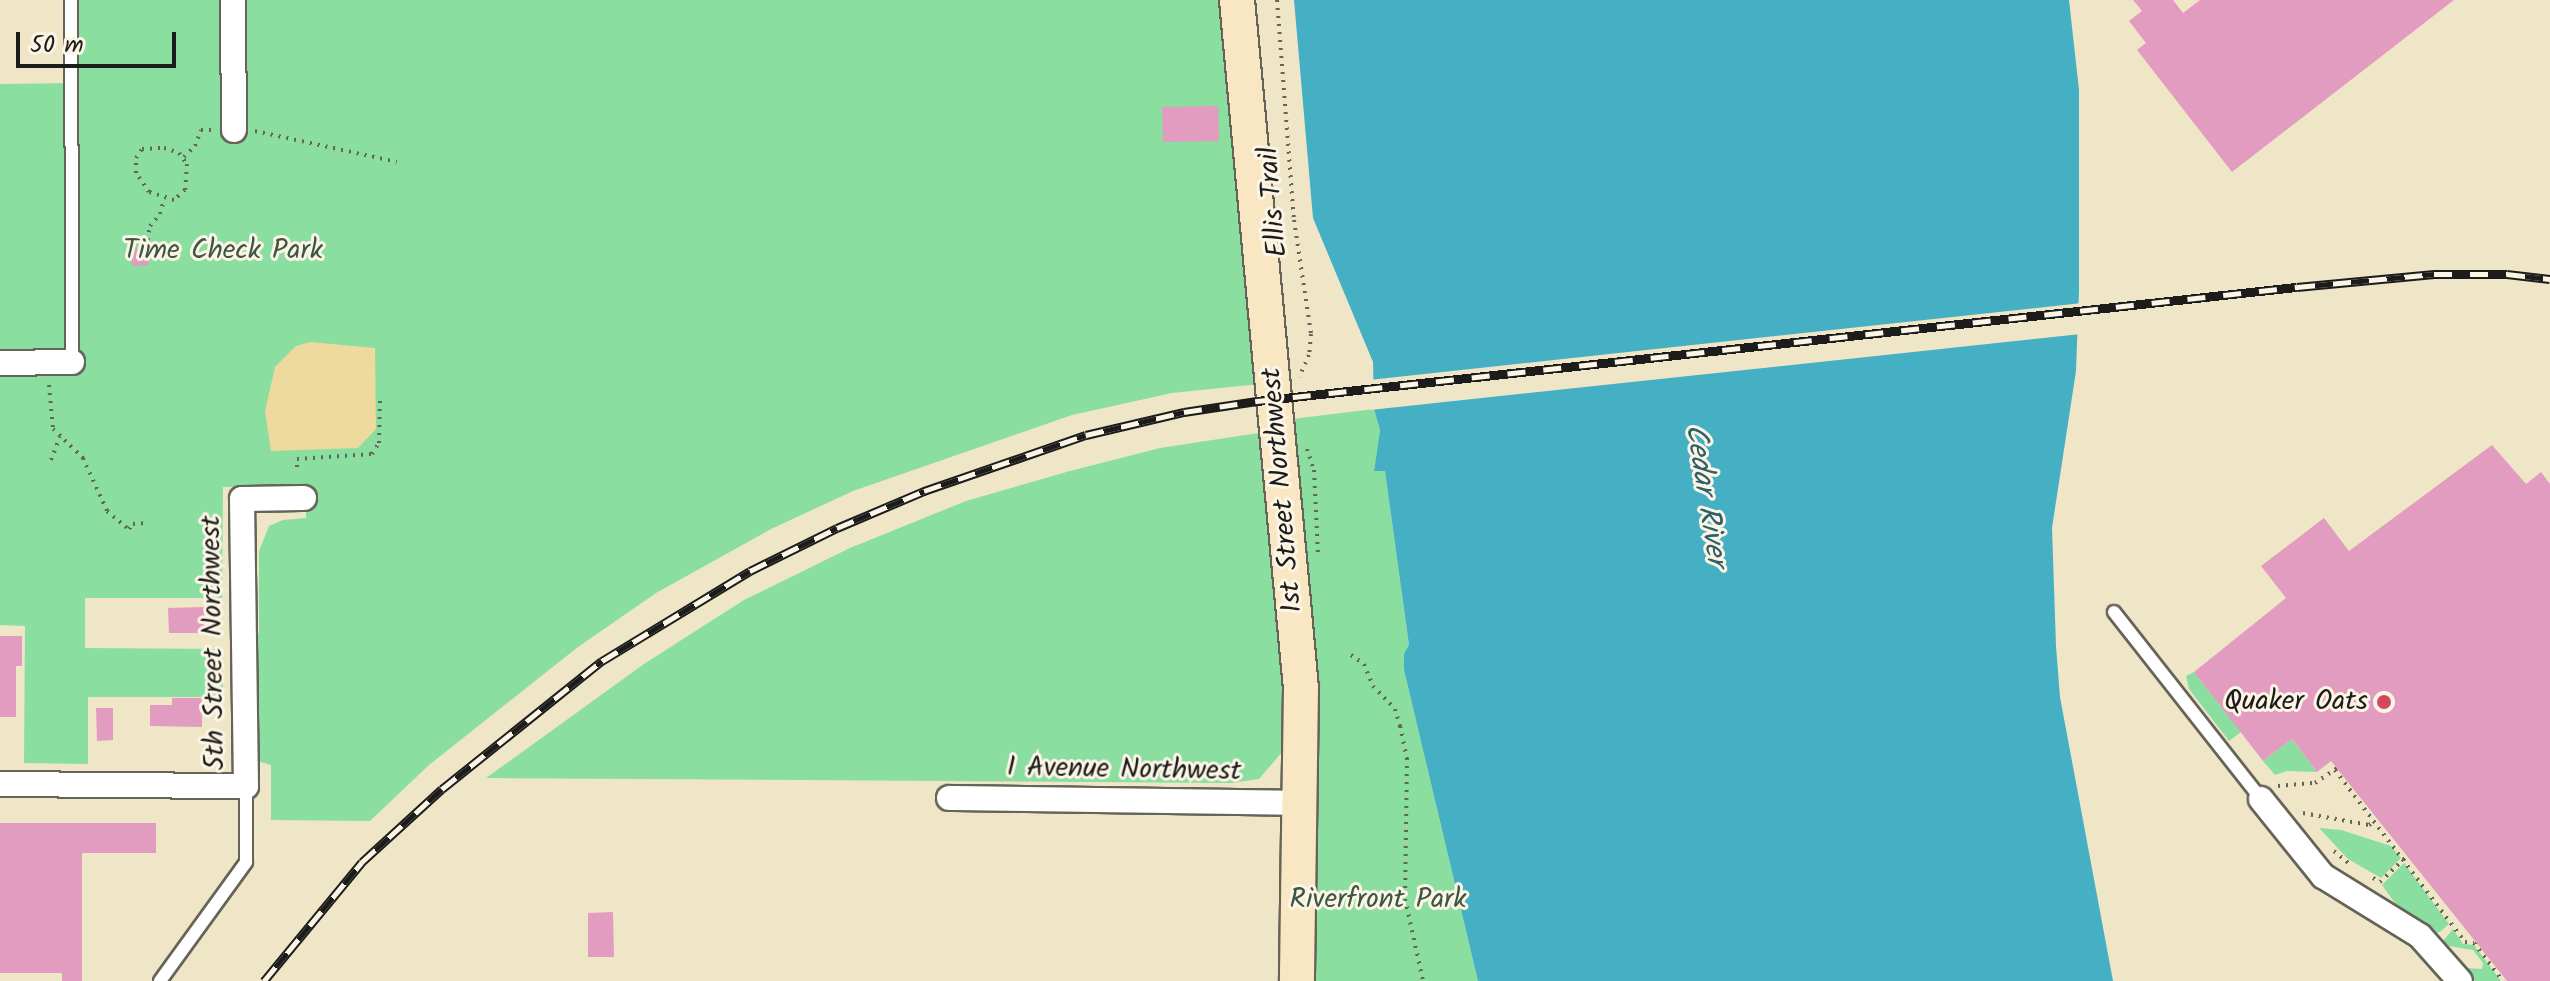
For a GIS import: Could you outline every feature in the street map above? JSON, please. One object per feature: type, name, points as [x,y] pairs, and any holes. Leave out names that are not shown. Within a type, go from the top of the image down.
[{"type":"street","points":[[233,0],[234,130]]},
{"type":"street","name":"1st Street Northwest","points":[[1237,0],[1299,655],[1297,981]]},
{"type":"street","points":[[0,363],[60,363]]},
{"type":"street","name":"5th Street Northwest","points":[[246,786],[242,499],[304,498]]},
{"type":"street","points":[[0,784],[246,786]]},
{"type":"street","points":[[2270,792],[2323,876],[2420,936],[2460,981]]},
{"type":"street","name":"I Avenue Northwest","points":[[949,798],[1297,803]]},
{"type":"lane","points":[[60,363],[71,0]]},
{"type":"lane","points":[[2114,612],[2270,792]]},
{"type":"lane","points":[[160,981],[246,862],[246,786]]},
{"type":"path","name":"Ellis Trail","points":[[1277,0],[1294,220],[1311,334],[1309,355],[1297,383]]},
{"type":"path","points":[[184,157],[195,146],[201,130],[247,129],[397,162]]},
{"type":"path","points":[[148,147],[164,148],[184,157],[187,171],[184,194],[174,200],[149,192],[139,181],[138,153],[148,147]]},
{"type":"path","points":[[146,248],[150,226],[160,214],[164,199]]},
{"type":"path","points":[[60,363],[50,422],[60,437],[83,458],[107,511],[130,530],[133,524],[147,523]]},
{"type":"path","points":[[297,467],[297,459],[372,454],[379,443],[380,398]]},
{"type":"path","points":[[51,460],[60,437]]},
{"type":"path","points":[[1351,655],[1364,664],[1373,686],[1395,709],[1403,737],[1407,758],[1405,899],[1423,981]]},
{"type":"path","points":[[2270,792],[2315,783],[2336,769],[2465,942],[2474,943],[2503,981]]},
{"type":"path","points":[[2270,792],[2288,794]]},
{"type":"path","points":[[2295,804],[2312,824]]},
{"type":"path","points":[[2303,813],[2369,825],[2375,821]]},
{"type":"path","points":[[2328,844],[2354,867],[2380,882],[2405,858]]},
{"type":"green space","name":"Time Check Park","points":[[76,0],[1224,0],[1260,384],[1172,393],[1072,415],[853,491],[771,529],[656,593],[578,647],[429,765],[370,821],[271,820],[271,765],[257,761],[251,634],[259,633],[259,551],[269,526],[283,520],[306,518],[306,487],[223,487],[222,598],[85,598],[85,648],[222,649],[223,697],[88,697],[88,764],[24,763],[25,626],[0,625],[0,84],[76,83]]},
{"type":"green space","name":"Riverfront Park","points":[[1374,409],[1380,430],[1374,471],[1385,470],[1409,645],[1404,670],[1478,981],[1298,981],[1292,419]]},
{"type":"green space","points":[[1265,432],[1282,611],[1285,731],[1283,751],[1259,779],[1231,783],[486,778],[644,664],[744,600],[850,548],[966,501],[1070,471],[1160,448]]},
{"type":"green space","points":[[2194,672],[2241,732],[2229,741],[2189,689],[2186,676]]},
{"type":"green space","points":[[2292,739],[2317,772],[2287,771],[2275,775],[2263,761]]},
{"type":"green space","points":[[2319,828],[2341,830],[2391,846],[2401,858],[2381,878],[2348,859]]},
{"type":"green space","points":[[2404,863],[2449,924],[2440,932],[2434,933],[2395,903],[2382,885]]},
{"type":"green space","points":[[2453,929],[2463,944],[2474,945],[2501,981],[2475,981],[2468,974],[2467,968],[2482,969],[2483,963],[2473,950],[2449,946],[2443,941]]},
{"type":"sand","points":[[310,342],[375,348],[376,429],[358,448],[271,451],[265,411],[275,367],[296,346]]},
{"type":"water","name":"Cedar River","points":[[1294,0],[2069,0],[2079,90],[2079,291],[2076,371],[2052,528],[2056,646],[2060,697],[2113,981],[1478,981],[1404,670],[1404,654],[1409,645],[1385,471],[1374,471],[1380,430],[1374,409],[1373,362],[1313,218]]},
{"type":"pier","points":[[2082,303],[2081,334],[1370,410],[1369,380]]},
{"type":"building","points":[[2133,0],[2173,0],[2183,13],[2200,0],[2454,0],[2232,172],[2137,50],[2146,43],[2129,21],[2142,11]]},
{"type":"building","points":[[1218,106],[1219,141],[1163,142],[1162,107]]},
{"type":"building","points":[[148,247],[149,265],[132,266],[131,249]]},
{"type":"building","name":"Quaker Oats","points":[[2492,445],[2526,484],[2541,472],[2550,484],[2550,981],[2507,981],[2331,761],[2317,772],[2292,739],[2263,761],[2194,672],[2286,598],[2261,566],[2324,518],[2349,551]]},
{"type":"building","points":[[204,607],[204,633],[169,633],[168,608]]},
{"type":"building","points":[[0,636],[22,636],[22,666],[16,666],[16,717],[0,717]]},
{"type":"building","points":[[172,698],[202,698],[202,727],[150,726],[150,705],[172,705]]},
{"type":"building","points":[[96,708],[113,708],[113,740],[97,741]]},
{"type":"building","points":[[0,823],[156,823],[156,853],[82,853],[82,981],[62,981],[62,973],[0,973]]},
{"type":"building","points":[[613,912],[614,957],[588,957],[588,913]]},
{"type":"railway","points":[[264,981],[362,862],[442,789],[602,661],[750,571],[837,528],[924,491],[1086,435],[1184,412],[1257,401],[2297,287],[2434,274],[2507,274],[2550,279]]},
{"type":"place","name":"Quaker Oats","points":[[2384,702]]}]
